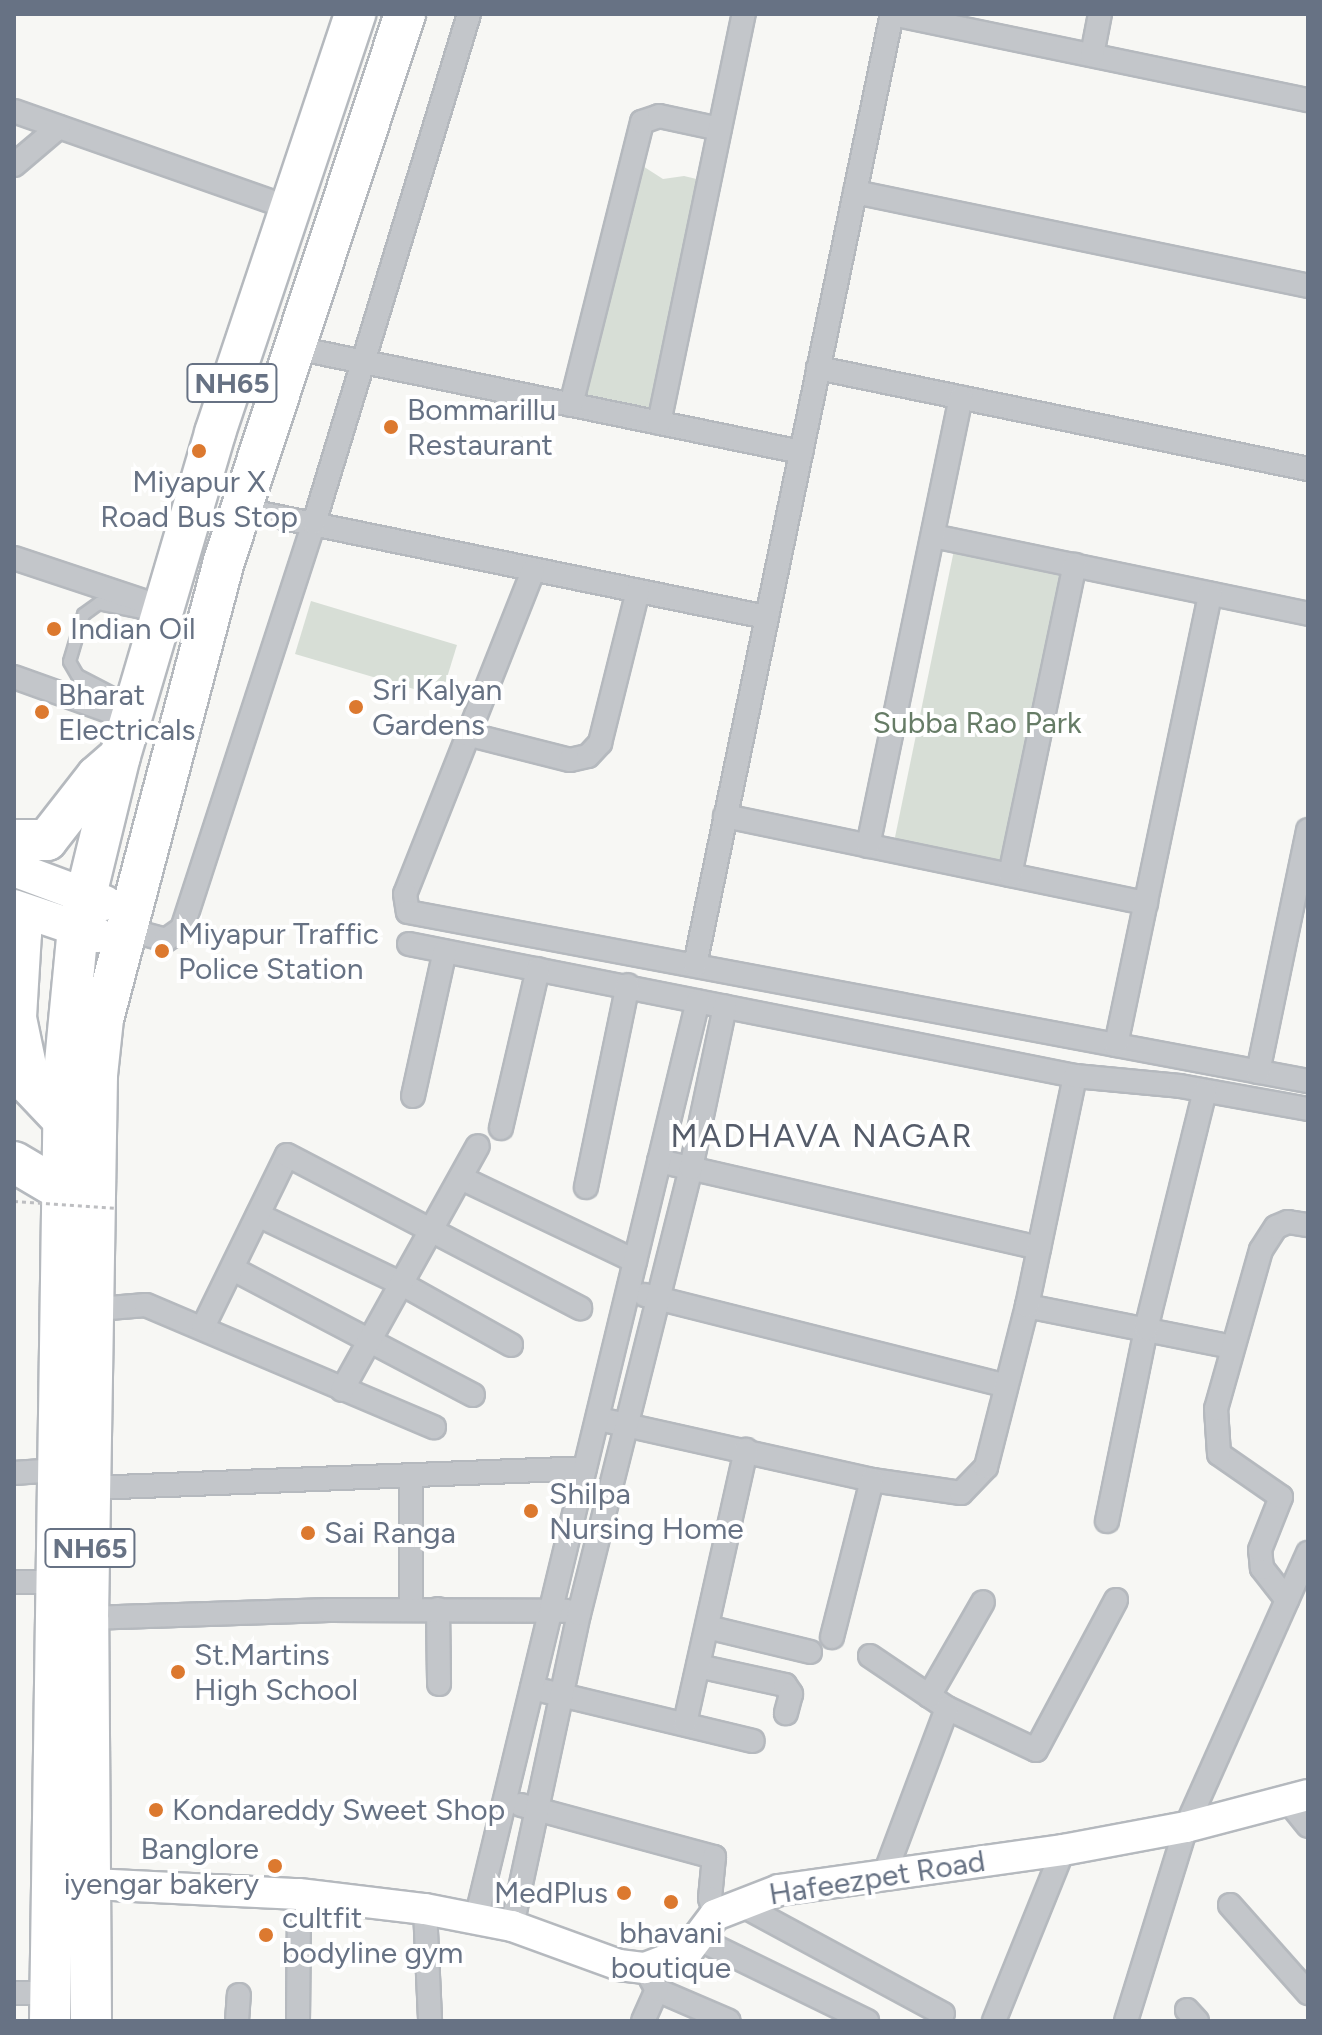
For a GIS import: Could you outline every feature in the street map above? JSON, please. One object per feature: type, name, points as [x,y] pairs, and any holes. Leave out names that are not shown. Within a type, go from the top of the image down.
[{"type":"highway","name":"NH65","points":[[91,2021],[88,1618],[92,1488],[76,1393],[77,1350],[63,1191],[65,1122],[129,727],[215,433],[355,14]]},
{"type":"highway","name":"NH65","points":[[77,1350],[97,1309],[97,1075],[103,1019],[98,918],[205,644],[240,509],[405,14]]},
{"type":"highway","points":[[14,840],[47,840],[97,776],[129,727]]},
{"type":"highway","points":[[14,918],[21,933],[15,994],[30,1085],[65,1122]]},
{"type":"highway","points":[[14,1162],[63,1191]]},
{"type":"highway","name":"NH65","points":[[38,2003],[58,1582],[57,1470],[76,1393]]},
{"type":"main road","points":[[14,869],[98,918]]},
{"type":"main road","points":[[14,907],[98,918]]},
{"type":"street","points":[[98,918],[166,940],[182,929],[314,523],[469,14]]},
{"type":"street","points":[[659,423],[744,14]]},
{"type":"street","points":[[695,965],[892,14],[1308,100]]},
{"type":"street","points":[[1092,55],[1100,14]]},
{"type":"street","points":[[14,111],[292,209]]},
{"type":"street","points":[[571,405],[642,122],[659,116],[720,129]]},
{"type":"street","points":[[14,165],[59,127]]},
{"type":"street","points":[[855,192],[1308,286]]},
{"type":"street","points":[[296,348],[801,452]]},
{"type":"street","points":[[818,368],[1308,469]]},
{"type":"street","points":[[868,846],[961,398]]},
{"type":"street","points":[[240,509],[766,617]]},
{"type":"street","points":[[933,536],[1308,614]]},
{"type":"street","points":[[14,558],[163,612]]},
{"type":"street","points":[[1010,875],[1075,565]]},
{"type":"street","points":[[533,571],[404,901],[408,912],[417,917],[695,965],[1308,1081]]},
{"type":"street","points":[[467,734],[570,760],[588,756],[600,743],[638,591]]},
{"type":"street","points":[[1116,1045],[1210,594]]},
{"type":"street","points":[[14,677],[129,727]]},
{"type":"street","points":[[725,816],[1146,903]]},
{"type":"street","points":[[1261,1101],[1262,1073],[1308,830]]},
{"type":"street","points":[[413,1096],[453,953],[473,925]]},
{"type":"street","points":[[409,944],[1075,1076],[1205,1091],[1308,1109]]},
{"type":"street","points":[[501,1128],[538,969]]},
{"type":"street","points":[[586,1187],[628,985]]},
{"type":"street","points":[[476,1919],[698,1001]]},
{"type":"street","points":[[512,1926],[579,1614],[691,1168],[725,1007]]},
{"type":"street","points":[[599,1419],[872,1480],[961,1493],[986,1467],[1004,1385],[1027,1306],[1075,1076]]},
{"type":"street","points":[[1107,1521],[1146,1329],[1205,1091]]},
{"type":"street","points":[[342,1390],[478,1146]]},
{"type":"street","points":[[203,1327],[287,1155],[580,1308]]},
{"type":"street","points":[[659,1161],[1039,1248]]},
{"type":"street","points":[[461,1178],[635,1261]]},
{"type":"street","points":[[258,1215],[402,1284],[511,1345]]},
{"type":"street","points":[[1287,1600],[1262,1568],[1260,1550],[1281,1497],[1219,1454],[1215,1435],[1232,1347],[1256,1259],[1276,1227],[1301,1221]]},
{"type":"street","points":[[233,1269],[473,1395]]},
{"type":"street","points":[[628,1292],[1004,1385]]},
{"type":"street","points":[[97,1309],[146,1305],[434,1427]]},
{"type":"street","points":[[1027,1306],[1232,1347]]},
{"type":"street","points":[[685,1723],[746,1450]]},
{"type":"street","points":[[92,1488],[411,1478],[585,1468]]},
{"type":"street","points":[[14,1473],[57,1470]]},
{"type":"street","points":[[411,1478],[411,1609]]},
{"type":"street","points":[[832,1637],[872,1480]]},
{"type":"street","points":[[1126,2021],[1186,1827],[1308,1553]]},
{"type":"street","points":[[14,1582],[58,1582]]},
{"type":"street","points":[[870,1656],[938,1702],[1036,1750],[1116,1600]]},
{"type":"street","points":[[884,1876],[938,1702],[983,1602]]},
{"type":"street","points":[[88,1618],[411,1609],[552,1608],[579,1614]]},
{"type":"street","points":[[438,1609],[439,1684]]},
{"type":"street","points":[[707,1627],[810,1652]]},
{"type":"street","points":[[698,1666],[785,1685],[791,1694],[786,1713]]},
{"type":"street","points":[[532,1688],[753,1741]]},
{"type":"street","points":[[1298,1798],[1308,1826]]},
{"type":"street","name":"Hafeezpet Road","points":[[651,1979],[718,1919],[779,1890],[1063,1850],[1186,1827],[1298,1798]]},
{"type":"street","points":[[505,1801],[714,1857],[710,1898],[718,1919],[867,2021]]},
{"type":"street","points":[[994,2021],[1063,1850]]},
{"type":"street","points":[[92,1884],[299,1894],[425,1909],[512,1926],[651,1979],[729,2021]]},
{"type":"street","points":[[298,2021],[299,1894]]},
{"type":"street","points":[[1230,1905],[1308,1993]]},
{"type":"street","points":[[425,1909],[430,2021]]},
{"type":"street","points":[[718,1919],[947,2019]]},
{"type":"street","points":[[643,2021],[651,1979]]},
{"type":"street","points":[[237,2021],[239,1995]]},
{"type":"lane","points":[[129,727],[77,675],[69,661],[72,649],[83,614],[98,603],[163,612]]},
{"type":"path","points":[[14,1201],[118,1208]]},
{"type":"green space","points":[[638,163],[663,179],[684,176],[709,182],[657,423],[583,405]]},
{"type":"green space","name":"Subba Rao Park","points":[[954,550],[1066,573],[1006,870],[893,847]]},
{"type":"green space","points":[[311,601],[457,645],[441,697],[295,654]]},
{"type":"place","name":"Bommarillu Restaurant","points":[[391,427]]},
{"type":"place","name":"Miyapur X Road Bus Stop","points":[[199,451]]},
{"type":"place","name":"Indian Oil","points":[[54,629]]},
{"type":"place","name":"Sri Kalyan Gardens","points":[[356,707]]},
{"type":"place","name":"Bharat Electricals","points":[[42,712]]},
{"type":"place","name":"Miyapur Traffic Police Station","points":[[162,951]]},
{"type":"place","name":"Shilpa Nursing Home","points":[[531,1511]]},
{"type":"place","name":"Sai Ranga","points":[[308,1533]]},
{"type":"place","name":"St.Martins High School","points":[[178,1672]]},
{"type":"place","name":"Kondareddy Sweet Shop","points":[[156,1810]]},
{"type":"place","name":"Banglore iyengar bakery","points":[[275,1866]]},
{"type":"place","name":"MedPlus","points":[[624,1893]]},
{"type":"place","name":"bhavani boutique","points":[[671,1902]]},
{"type":"place","name":"cultfit bodyline gym","points":[[266,1935]]},
{"type":"district","name":"MADHAVA NAGAR","points":[[822,1136]]}]
